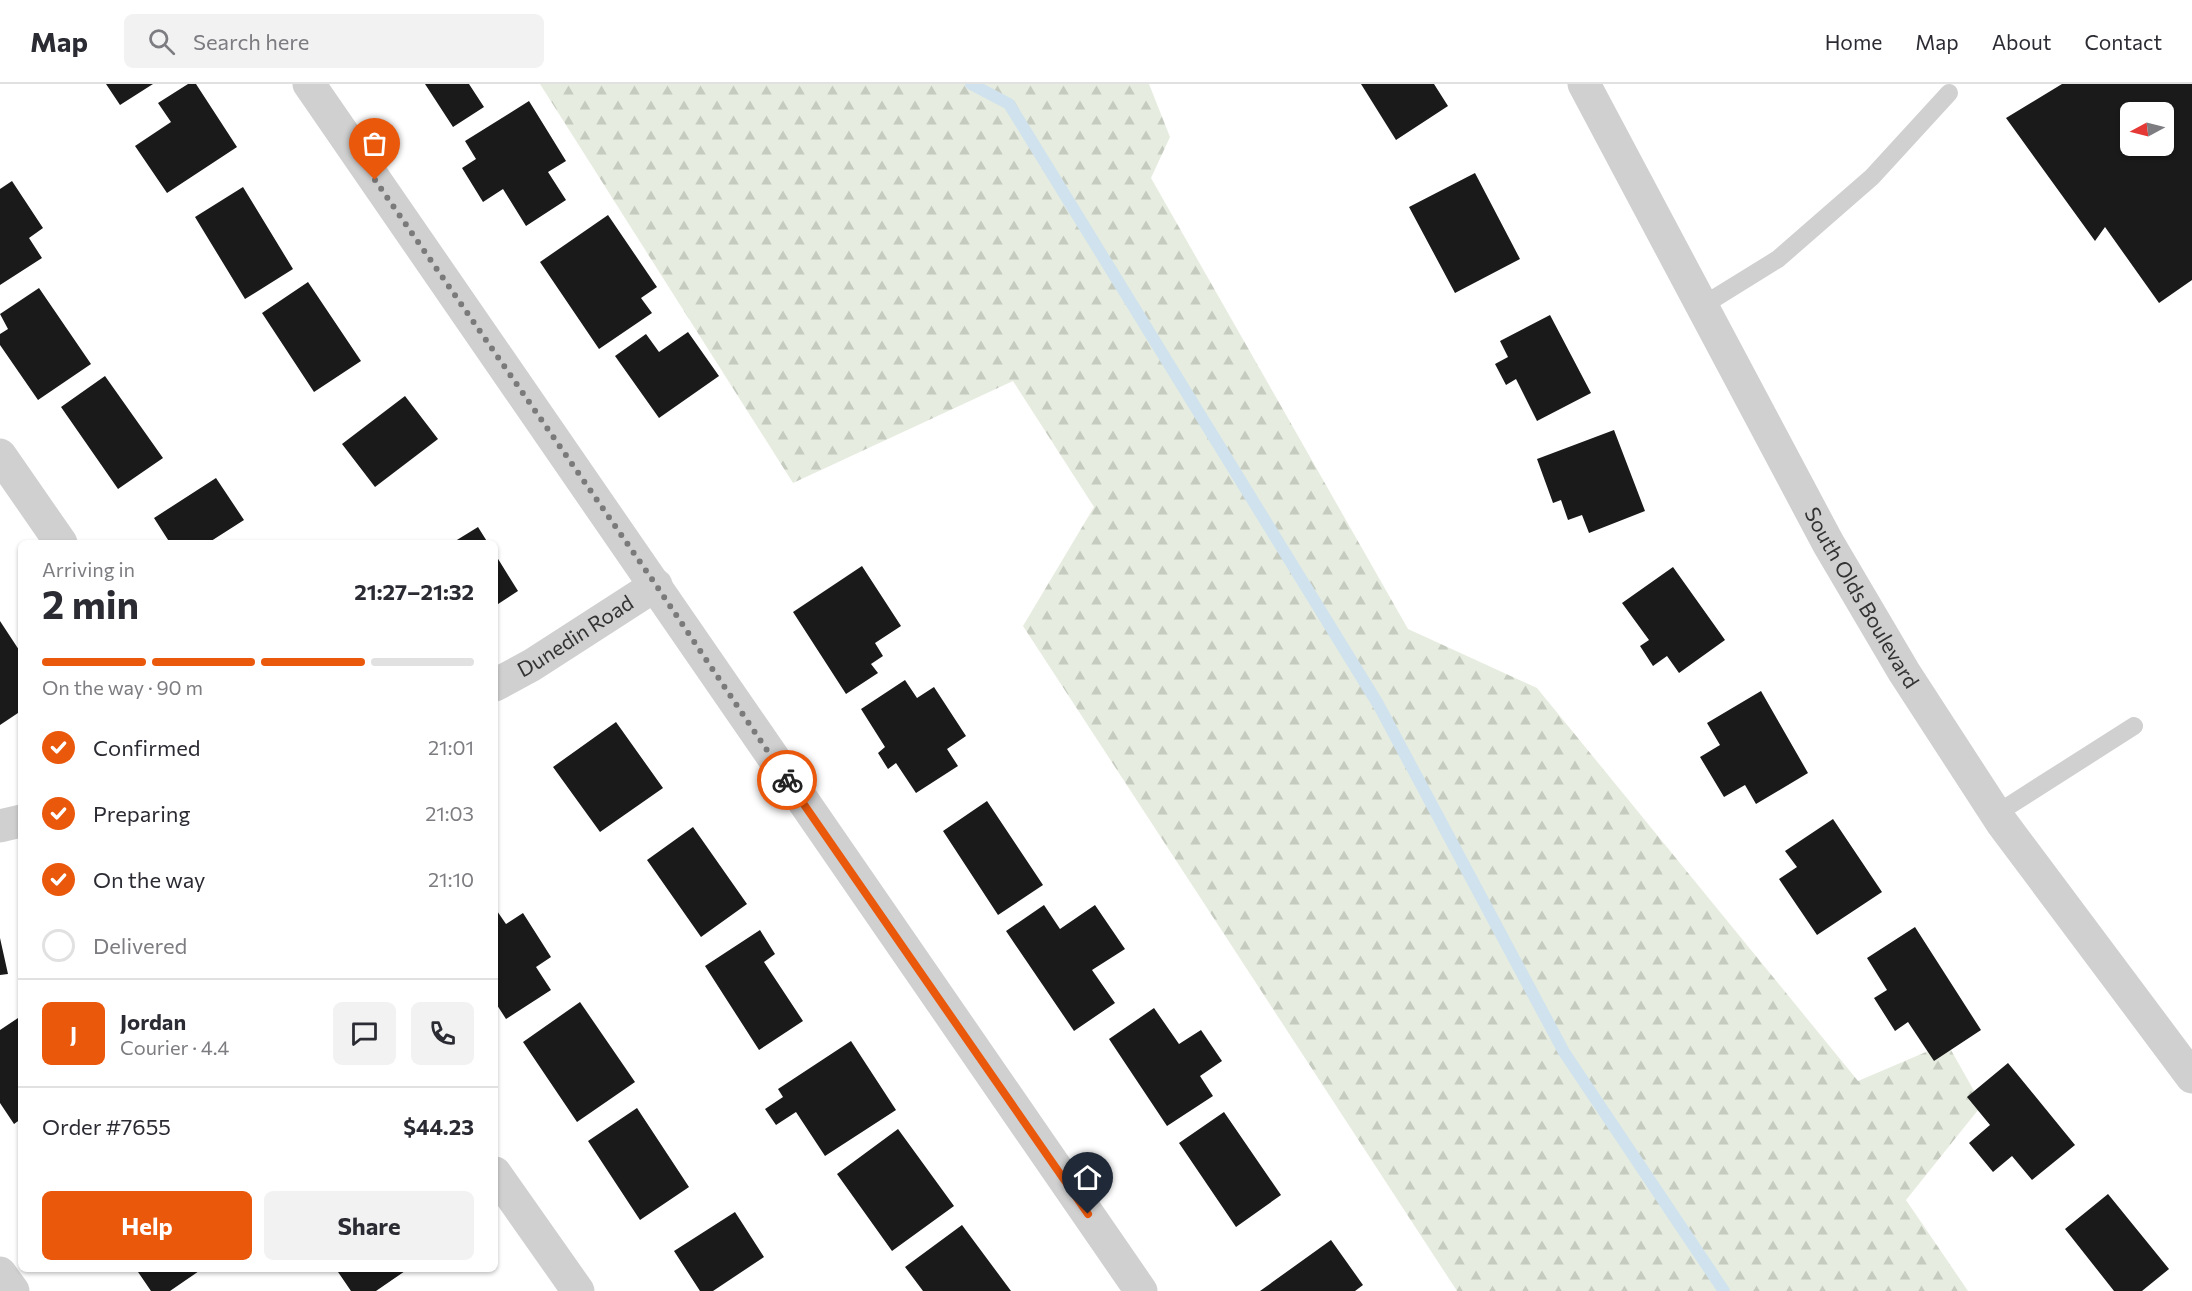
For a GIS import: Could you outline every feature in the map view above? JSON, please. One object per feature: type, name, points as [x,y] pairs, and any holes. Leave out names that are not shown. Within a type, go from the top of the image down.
[{"type":"street","points":[[309,84],[1141,1291]]},
{"type":"street","name":"South Olds Boulevard","points":[[1584,84],[1828,543],[1904,672],[1996,814],[2192,1077]]},
{"type":"street","points":[[0,455],[59,540]]},
{"type":"street","name":"Dunedin Road","points":[[498,683],[532,665],[656,585]]},
{"type":"street","points":[[0,826],[18,822]]},
{"type":"street","points":[[498,1177],[578,1291]]},
{"type":"street","points":[[0,1272],[13,1291]]},
{"type":"lane","points":[[1702,306],[1778,259],[1872,177],[1949,93]]},
{"type":"lane","points":[[1996,814],[2134,726]]},
{"type":"green space","points":[[540,84],[1149,84],[1170,137],[1151,178],[1408,629],[1537,688],[1858,1081],[1947,1043],[1982,1105],[1906,1200],[1968,1291],[1457,1291],[1023,626],[1094,507],[1013,381],[793,483]]},
{"type":"building","points":[[106,84],[153,84],[120,105]]},
{"type":"building","points":[[188,84],[196,84],[237,147],[167,193],[135,146],[171,122],[158,103]]},
{"type":"building","points":[[425,84],[469,84],[484,107],[453,127]]},
{"type":"building","points":[[1361,84],[1434,84],[1448,106],[1396,140]]},
{"type":"building","points":[[2062,84],[2192,84],[2192,280],[2159,303],[2105,227],[2095,241],[2006,118]]},
{"type":"building","points":[[529,101],[566,161],[548,172],[566,200],[526,226],[503,189],[483,202],[462,168],[476,159],[465,141]]},
{"type":"building","points":[[1475,173],[1520,259],[1455,293],[1409,207]]},
{"type":"building","points":[[12,181],[43,228],[29,238],[42,258],[0,285],[0,189]]},
{"type":"building","points":[[243,187],[293,269],[245,299],[195,217]]},
{"type":"building","points":[[608,215],[657,287],[641,298],[652,313],[599,349],[540,262]]},
{"type":"building","points":[[308,282],[361,361],[314,392],[262,313]]},
{"type":"building","points":[[39,288],[91,364],[38,400],[0,345],[0,334],[8,329],[0,314]]},
{"type":"building","points":[[1550,315],[1591,393],[1537,421],[1516,379],[1506,385],[1495,364],[1508,357],[1500,341]]},
{"type":"building","points":[[688,332],[719,376],[659,418],[615,356],[646,334],[659,352]]},
{"type":"building","points":[[105,376],[163,458],[118,489],[61,407]]},
{"type":"building","points":[[405,396],[438,439],[375,487],[342,444]]},
{"type":"building","points":[[1614,430],[1645,511],[1589,533],[1582,515],[1568,520],[1561,500],[1553,503],[1537,459]]},
{"type":"building","points":[[216,478],[244,520],[213,540],[168,540],[154,518]]},
{"type":"building","points":[[478,527],[486,540],[457,540]]},
{"type":"building","points":[[498,559],[518,591],[498,604]]},
{"type":"building","points":[[862,566],[901,626],[875,643],[883,656],[871,664],[878,673],[846,694],[793,612]]},
{"type":"building","points":[[1673,567],[1725,640],[1679,673],[1667,656],[1653,666],[1640,646],[1649,640],[1622,603]]},
{"type":"building","points":[[0,621],[18,648],[18,713],[0,725]]},
{"type":"building","points":[[905,680],[917,698],[934,687],[966,736],[947,749],[958,766],[916,793],[896,763],[888,769],[878,753],[885,747],[861,709]]},
{"type":"building","points":[[1761,691],[1808,773],[1756,804],[1745,785],[1724,797],[1700,757],[1720,745],[1707,723]]},
{"type":"building","points":[[616,722],[663,788],[600,832],[553,767]]},
{"type":"building","points":[[987,801],[1043,885],[998,915],[943,831]]},
{"type":"building","points":[[1833,819],[1882,892],[1817,935],[1779,879],[1797,867],[1785,851]]},
{"type":"building","points":[[693,827],[747,904],[701,937],[647,860]]},
{"type":"building","points":[[1044,905],[1060,929],[1095,905],[1125,949],[1092,970],[1115,1003],[1074,1031],[1006,931]]},
{"type":"building","points":[[498,912],[506,924],[523,913],[551,957],[536,967],[551,990],[506,1019],[498,1007]]},
{"type":"building","points":[[1915,927],[1981,1030],[1934,1061],[1908,1022],[1895,1031],[1874,998],[1887,990],[1867,958]]},
{"type":"building","points":[[760,930],[775,954],[764,962],[803,1021],[759,1050],[705,966]]},
{"type":"building","points":[[0,938],[8,974],[0,975]]},
{"type":"building","points":[[580,1002],[635,1082],[577,1122],[523,1042]]},
{"type":"building","points":[[1154,1008],[1179,1044],[1201,1030],[1222,1061],[1200,1076],[1213,1096],[1167,1126],[1109,1039]]},
{"type":"building","points":[[18,1018],[18,1121],[14,1124],[0,1103],[0,1030]]},
{"type":"building","points":[[851,1041],[896,1110],[825,1156],[796,1112],[776,1125],[765,1109],[783,1097],[778,1089]]},
{"type":"building","points":[[2008,1063],[2075,1145],[2032,1180],[2012,1156],[1993,1172],[1969,1143],[1990,1125],[1967,1097]]},
{"type":"building","points":[[637,1108],[689,1187],[640,1220],[588,1141]]},
{"type":"building","points":[[1224,1112],[1281,1195],[1236,1227],[1179,1143]]},
{"type":"building","points":[[898,1129],[954,1206],[892,1251],[837,1174]]},
{"type":"building","points":[[2108,1194],[2169,1269],[2142,1291],[2114,1291],[2065,1229]]},
{"type":"building","points":[[735,1212],[764,1257],[713,1291],[700,1291],[674,1251]]},
{"type":"building","points":[[962,1225],[1011,1291],[923,1291],[905,1267]]},
{"type":"building","points":[[1331,1240],[1363,1285],[1355,1291],[1260,1291]]},
{"type":"building","points":[[138,1272],[198,1272],[170,1291],[151,1291]]},
{"type":"building","points":[[338,1272],[404,1272],[376,1291],[351,1291]]},
{"type":"waterway","points":[[971,84],[1009,104],[1378,704],[1564,1052],[1724,1291]]},
{"type":"way so far","points":[[375,180],[656,585],[787,780]]},
{"type":"route","points":[[787,780],[1088,1214]]}]
